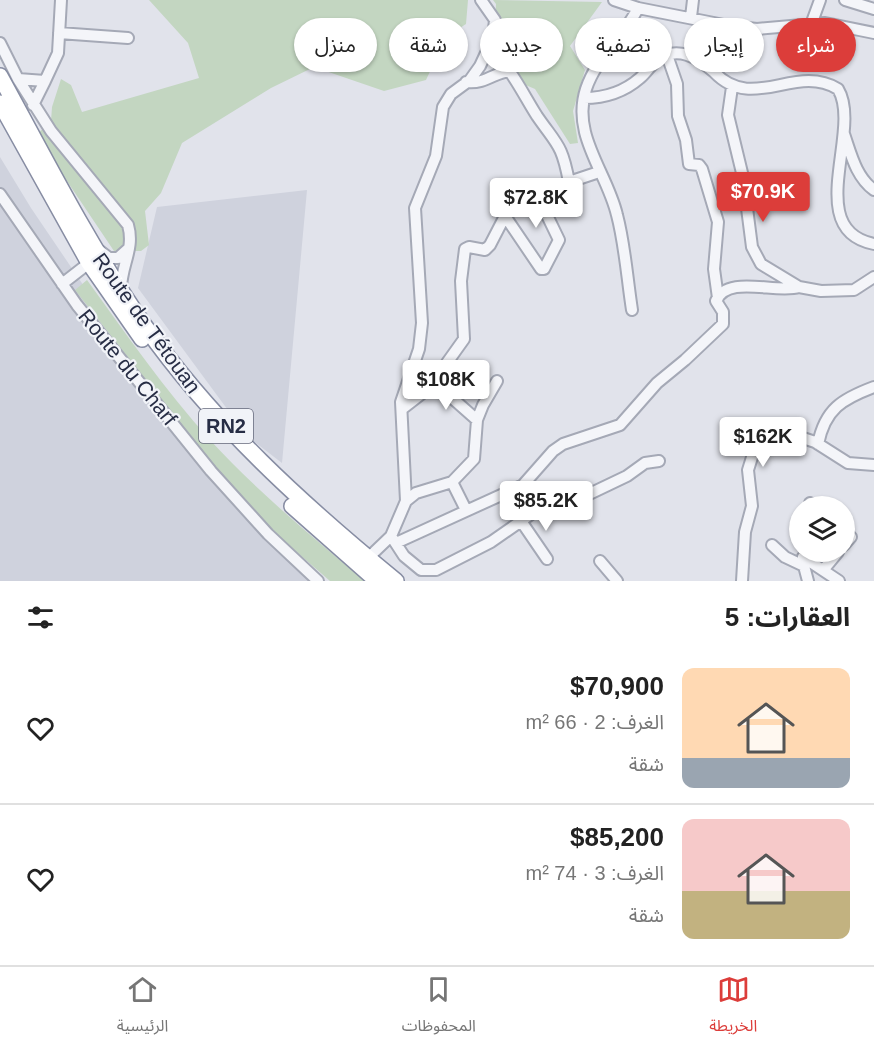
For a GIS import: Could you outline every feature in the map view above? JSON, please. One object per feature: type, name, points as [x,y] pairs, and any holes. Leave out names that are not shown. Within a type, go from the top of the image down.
[{"type":"highway","name":"Route de Tétouan","points":[[0,76],[89,263],[172,377],[229,442],[283,498],[377,581]]},
{"type":"highway","name":"Route de Tétouan","points":[[0,103],[35,153],[89,241],[182,376],[241,443],[288,489],[396,581]]},
{"type":"street","points":[[33,105],[58,53],[61,0]]},
{"type":"street","points":[[393,540],[406,501],[402,408],[406,384],[418,349],[422,323],[415,208],[436,156],[443,107],[452,93],[480,66],[495,29],[495,20],[481,0]]},
{"type":"street","points":[[614,0],[638,8],[691,18],[693,0]]},
{"type":"street","points":[[813,18],[820,0]]},
{"type":"street","points":[[845,0],[874,9]]},
{"type":"street","points":[[632,310],[617,213],[586,140],[582,116],[584,98],[595,70],[630,25],[638,8]]},
{"type":"street","points":[[856,28],[874,33]]},
{"type":"street","points":[[59,33],[128,39]]},
{"type":"street","points":[[0,43],[33,105],[51,131],[123,218],[132,243],[122,271],[121,289]]},
{"type":"street","points":[[368,558],[393,540],[523,485],[553,450],[563,444],[620,425],[637,410],[657,383],[723,324],[724,315],[717,304],[714,269],[718,222],[702,169],[699,165],[689,164],[686,140],[678,116],[677,84],[672,70]]},
{"type":"street","points":[[402,408],[434,381],[460,345],[465,332],[461,310],[461,281],[465,249],[469,247],[484,250],[490,245],[505,216],[535,262],[541,269],[544,269],[559,240],[544,211],[573,199],[563,153],[555,137],[536,114],[510,72],[501,72],[478,83],[466,82]]},
{"type":"street","points":[[584,98],[601,97],[621,90],[646,72]]},
{"type":"street","points":[[714,72],[732,87],[750,90],[797,81],[833,86],[843,97],[843,131],[838,184],[840,213],[852,235],[874,244]]},
{"type":"street","points":[[18,79],[45,81]]},
{"type":"street","points":[[732,87],[728,115],[745,189],[752,247],[761,264],[768,270],[799,287]]},
{"type":"street","points":[[843,131],[854,163],[866,183],[874,190]]},
{"type":"street","points":[[569,182],[600,172]]},
{"type":"street","name":"Route du Charf","points":[[0,194],[62,284],[240,506],[318,581]]},
{"type":"street","points":[[89,241],[107,257],[113,259],[123,255],[132,243]]},
{"type":"street","points":[[62,284],[89,263]]},
{"type":"street","points":[[717,298],[726,290],[741,286],[786,290],[799,287],[847,291],[865,285],[874,278]]},
{"type":"street","points":[[449,361],[470,378]]},
{"type":"street","points":[[434,381],[477,420]]},
{"type":"street","points":[[406,501],[416,493],[452,482],[474,459],[477,420],[497,381]]},
{"type":"street","points":[[818,444],[823,423],[830,412],[851,397],[874,387]]},
{"type":"street","points":[[742,581],[745,532],[752,506],[748,470],[753,454],[791,437],[806,437],[848,463],[874,465]]},
{"type":"street","points":[[393,540],[404,556],[422,570],[432,571],[491,542],[537,510],[581,498],[627,476],[645,463],[659,461]]},
{"type":"street","points":[[452,482],[466,510]]},
{"type":"street","points":[[521,521],[547,559]]},
{"type":"street","points":[[772,545],[785,557],[789,557]]},
{"type":"street","points":[[600,561],[617,581]]},
{"type":"street","points":[[804,562],[808,581]]},
{"type":"street","points":[[811,562],[839,581]]},
{"type":"street","points":[[824,569],[830,562]]},
{"type":"shaded area","points":[[0,157],[31,208],[231,503],[311,581],[0,581]]},
{"type":"shaded area","points":[[307,190],[282,463],[247,436],[138,288],[157,207]]},
{"type":"green space","points":[[149,0],[468,0],[466,18],[389,18],[389,72],[430,72],[426,80],[384,91],[329,72],[377,72],[377,18],[294,18],[294,72],[304,72],[271,88],[182,143],[161,193],[145,211],[149,245],[141,251],[114,251],[36,135],[51,121],[52,107],[61,79],[71,85],[82,112],[199,78],[188,43]]},
{"type":"green space","points":[[493,0],[602,2],[590,18],[575,18],[575,39],[570,46],[575,54],[575,72],[584,72],[573,111],[578,143],[570,144],[535,89],[495,72],[563,72],[563,18],[495,18],[496,4]]},
{"type":"green space","points":[[87,280],[162,382],[210,440],[266,495],[365,581],[330,581],[269,528],[204,454],[75,290]]}]
